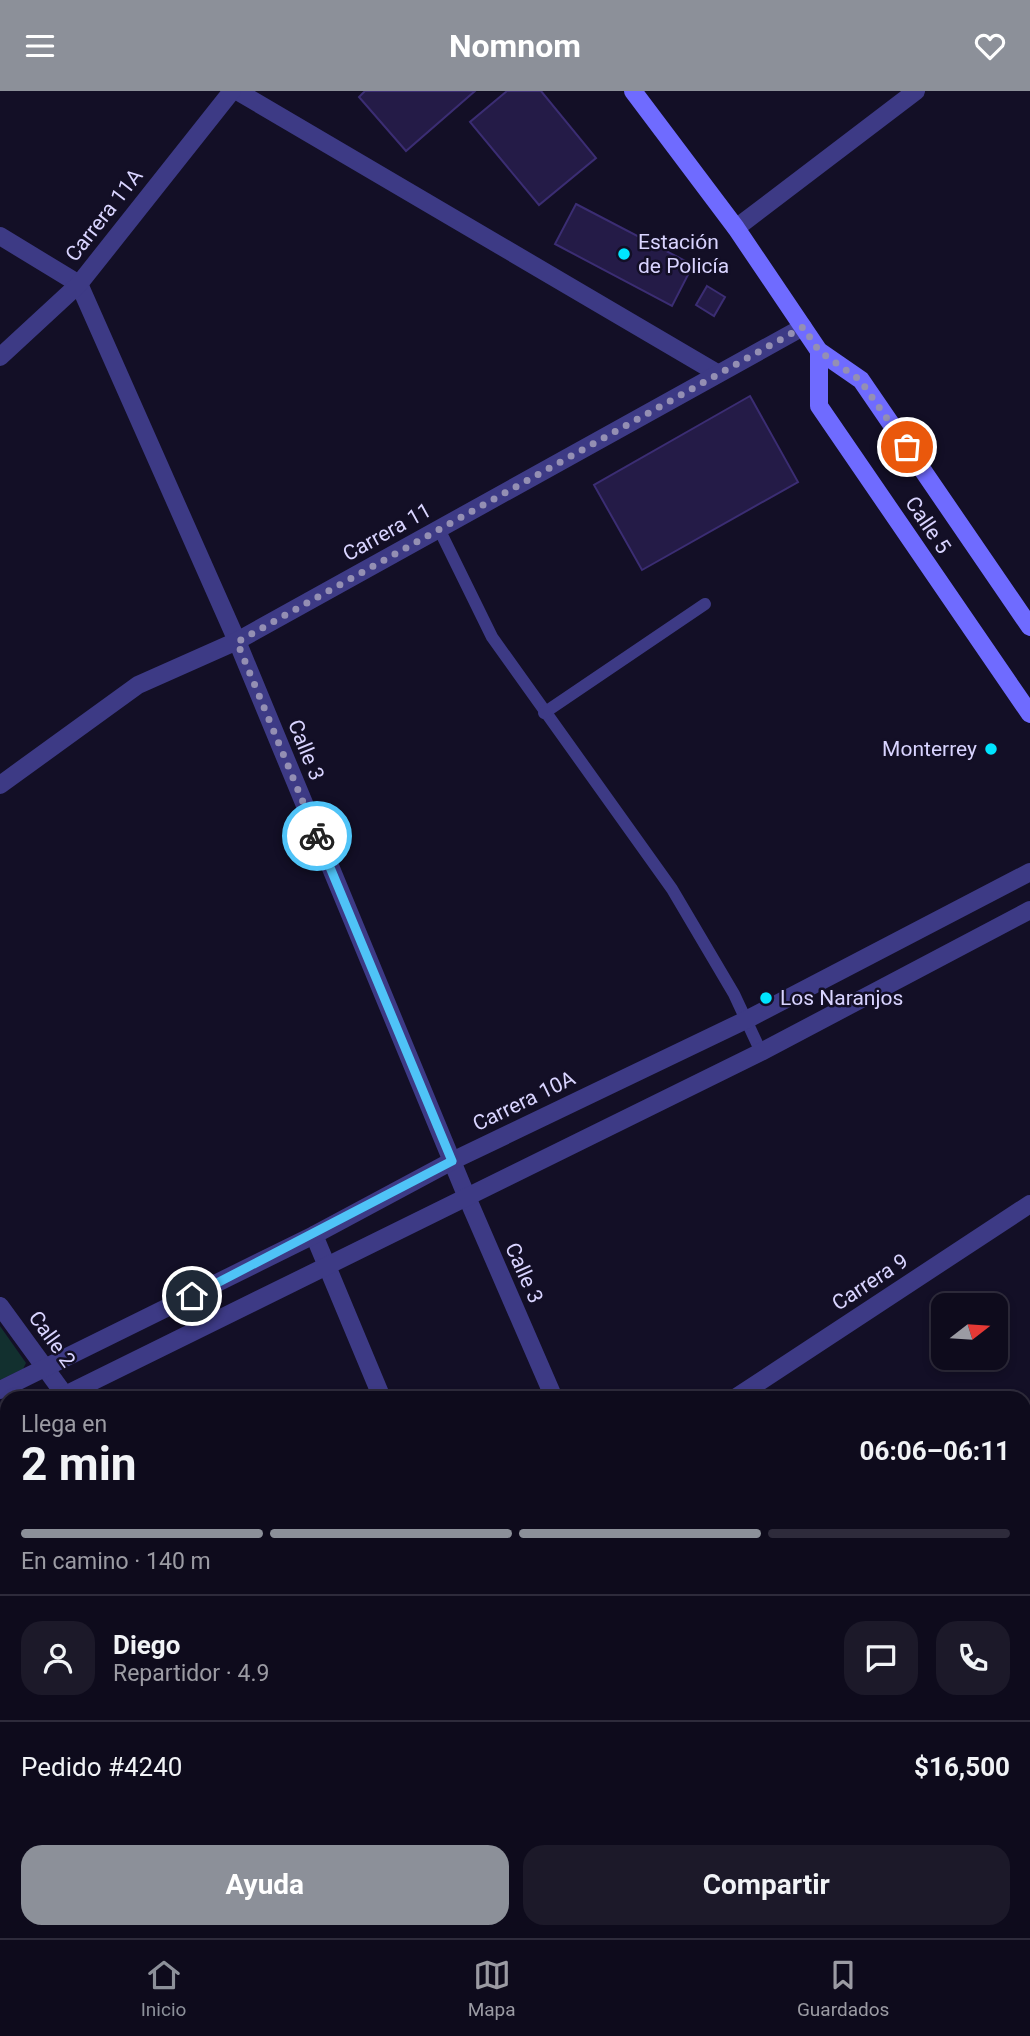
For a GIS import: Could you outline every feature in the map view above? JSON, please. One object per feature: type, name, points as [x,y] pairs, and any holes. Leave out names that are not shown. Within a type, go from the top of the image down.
[{"type":"street","name":"Carrera 11A","points":[[0,357],[79,284],[234,91]]},
{"type":"street","points":[[234,91],[717,373]]},
{"type":"street","name":"Calle 5","points":[[633,91],[736,227],[819,351],[860,380],[1030,627]]},
{"type":"street","points":[[736,227],[915,91]]},
{"type":"street","points":[[0,236],[79,284]]},
{"type":"street","name":"Calle 3","points":[[79,284],[237,642],[466,1195],[551,1391]]},
{"type":"street","name":"Carrera 11","points":[[0,785],[138,685],[237,642],[803,327]]},
{"type":"street","name":"Calle 5","points":[[819,351],[819,406],[1030,714]]},
{"type":"street","name":"Carrera 10A","points":[[0,1390],[314,1235],[452,1161],[746,1020],[1030,871]]},
{"type":"street","points":[[75,1391],[327,1268],[466,1195],[761,1052],[1030,909]]},
{"type":"street","name":"Carrera 9","points":[[746,1391],[1030,1204]]},
{"type":"street","points":[[314,1235],[379,1391]]},
{"type":"street","name":"Calle 2","points":[[0,1306],[59,1391]]},
{"type":"lane","points":[[439,529],[492,637],[671,889],[746,1020],[761,1052]]},
{"type":"lane","points":[[544,713],[705,604]]},
{"type":"green space","points":[[0,1326],[26,1363],[23,1369],[0,1380]]},
{"type":"building","points":[[365,91],[475,91],[406,151],[359,97]]},
{"type":"building","points":[[507,91],[541,91],[596,158],[539,205],[470,122]]},
{"type":"building","name":"Estación de Policía","points":[[576,204],[693,265],[672,306],[555,244]]},
{"type":"building","points":[[707,286],[725,297],[714,316],[696,305]]},
{"type":"building","points":[[750,396],[798,482],[642,570],[594,485]]},
{"type":"way so far","points":[[317,836],[237,642],[803,327],[819,351],[860,380],[907,447]]},
{"type":"place","name":"Estación de Policía","points":[[624,254]]},
{"type":"place","name":"Monterrey","points":[[991,749]]},
{"type":"place","name":"Los Naranjos","points":[[766,998]]},
{"type":"route","points":[[192,1296],[452,1161],[317,836]]}]
